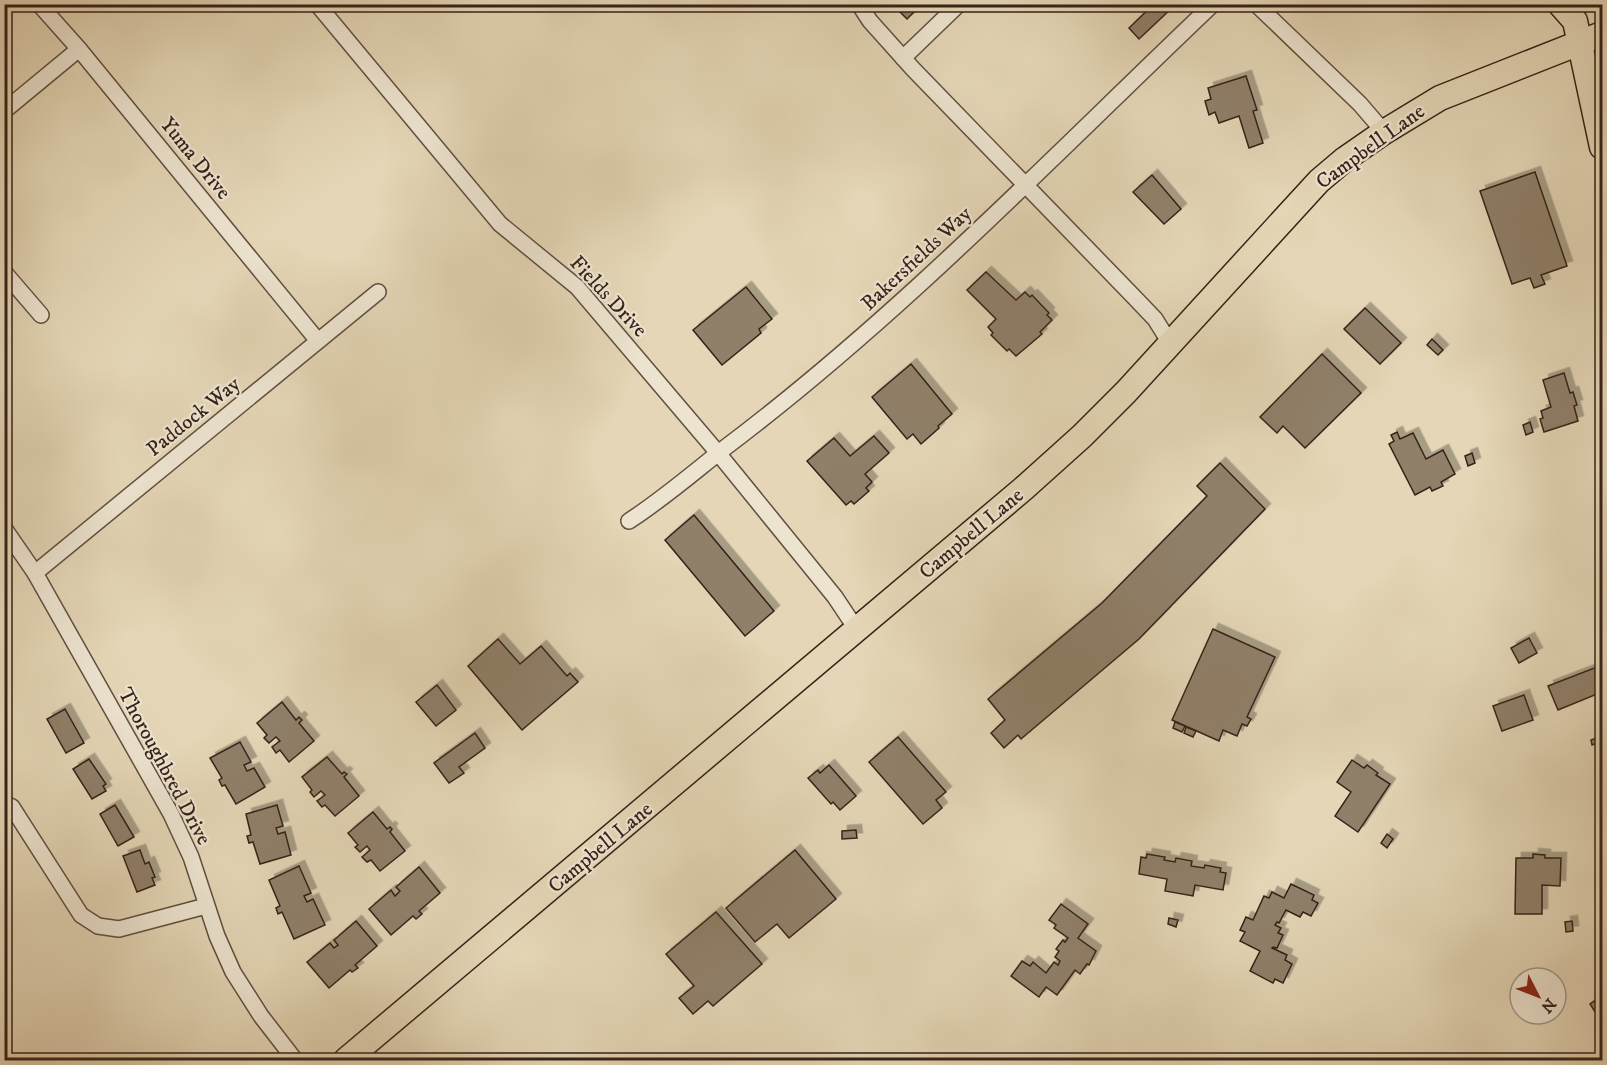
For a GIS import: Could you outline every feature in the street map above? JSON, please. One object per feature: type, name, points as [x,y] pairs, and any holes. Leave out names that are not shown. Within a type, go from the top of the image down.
[{"type":"main road","name":"Campbell Lane","points":[[346,1060],[857,630],[1082,436],[1126,392],[1302,198],[1345,159],[1440,98],[1579,21]]},
{"type":"main road","points":[[1579,21],[1602,147]]},
{"type":"street","name":"Yuma Drive","points":[[39,4],[79,49],[318,340]]},
{"type":"street","name":"Fields Drive","points":[[317,4],[500,224],[577,287],[718,453],[835,597],[857,630]]},
{"type":"street","points":[[859,4],[870,21],[903,58],[1155,319],[1170,343]]},
{"type":"street","points":[[903,58],[958,4]]},
{"type":"street","name":"Bakersfields Way","points":[[629,521],[778,407],[861,336],[956,250],[1213,4]]},
{"type":"street","points":[[1256,4],[1360,104],[1384,132]]},
{"type":"street","points":[[4,111],[79,49]]},
{"type":"street","points":[[4,272],[41,315]]},
{"type":"street","name":"Paddock Way","points":[[35,573],[378,292]]},
{"type":"street","name":"Thoroughbred Drive","points":[[4,528],[35,573],[171,814],[190,857],[217,936],[243,988],[261,1016],[295,1060]]},
{"type":"street","points":[[4,803],[12,807],[81,915],[98,926],[119,929],[206,906]]},
{"type":"building","points":[[892,4],[922,4],[907,19]]},
{"type":"building","points":[[1154,4],[1176,4],[1139,39],[1129,28]]},
{"type":"building","points":[[1246,76],[1257,110],[1253,111],[1263,143],[1249,148],[1239,116],[1219,123],[1215,112],[1209,115],[1205,101],[1211,99],[1208,88]]},
{"type":"building","points":[[1535,172],[1567,266],[1541,275],[1545,284],[1534,288],[1530,278],[1512,284],[1480,191]]},
{"type":"building","points":[[1152,175],[1181,209],[1164,224],[1133,192]]},
{"type":"building","points":[[986,272],[1016,300],[1025,292],[1030,297],[1032,295],[1049,313],[1047,315],[1052,320],[1040,332],[1042,334],[1016,356],[1009,349],[1007,351],[991,335],[993,333],[988,327],[996,319],[967,290]]},
{"type":"building","points":[[746,287],[772,319],[759,329],[761,333],[722,365],[693,330]]},
{"type":"building","points":[[1365,308],[1401,343],[1380,364],[1344,329]]},
{"type":"building","points":[[1432,339],[1443,350],[1438,355],[1427,345]]},
{"type":"building","points":[[1322,354],[1361,393],[1305,448],[1283,426],[1277,433],[1260,417]]},
{"type":"building","points":[[911,364],[952,414],[921,444],[913,434],[907,439],[872,397]]},
{"type":"building","points":[[1564,373],[1570,393],[1573,392],[1577,405],[1574,406],[1578,421],[1544,432],[1540,419],[1543,418],[1541,411],[1551,407],[1543,380]]},
{"type":"building","points":[[1530,422],[1533,432],[1526,435],[1523,425]]},
{"type":"building","points":[[1397,432],[1400,439],[1413,433],[1426,459],[1443,450],[1455,474],[1441,482],[1443,486],[1432,491],[1430,487],[1415,495],[1389,444],[1394,441],[1391,435]]},
{"type":"building","points":[[874,436],[889,453],[865,474],[872,482],[866,488],[869,491],[854,504],[851,501],[846,505],[807,461],[834,438],[850,456]]},
{"type":"building","points":[[1472,453],[1475,463],[1468,466],[1465,456]]},
{"type":"building","points":[[1220,463],[1265,509],[1139,639],[1021,739],[1018,735],[1004,748],[991,733],[1005,720],[988,699],[1102,603],[1207,496],[1197,486]]},
{"type":"building","points":[[694,515],[774,611],[745,636],[665,540]]},
{"type":"building","points":[[1213,629],[1275,657],[1247,717],[1251,719],[1247,726],[1242,724],[1237,736],[1223,730],[1219,741],[1172,720]]},
{"type":"building","points":[[1529,638],[1537,653],[1519,663],[1511,648]]},
{"type":"building","points":[[498,639],[520,664],[541,646],[567,676],[570,673],[578,682],[522,730],[468,666]]},
{"type":"building","points":[[1602,665],[1602,692],[1558,710],[1548,686]]},
{"type":"building","points":[[437,685],[456,710],[436,726],[416,702]]},
{"type":"building","points":[[1524,695],[1533,720],[1502,731],[1493,706]]},
{"type":"building","points":[[282,702],[296,720],[299,717],[302,720],[299,723],[314,741],[289,762],[280,750],[276,753],[272,747],[280,741],[276,737],[269,743],[264,738],[267,735],[257,723]]},
{"type":"building","points":[[65,709],[84,743],[66,753],[47,719]]},
{"type":"building","points":[[1175,722],[1185,726],[1182,732],[1173,728]]},
{"type":"building","points":[[1186,727],[1196,731],[1193,737],[1184,733]]},
{"type":"building","points":[[475,733],[485,748],[459,767],[464,773],[449,783],[434,763]]},
{"type":"building","points":[[1602,736],[1602,759],[1597,743],[1592,745],[1591,740]]},
{"type":"building","points":[[898,737],[946,792],[936,800],[942,808],[923,824],[869,762]]},
{"type":"building","points":[[240,742],[251,762],[244,765],[247,771],[254,768],[265,787],[236,804],[225,785],[222,786],[219,780],[222,778],[210,758]]},
{"type":"building","points":[[327,757],[342,774],[344,772],[347,774],[344,777],[359,796],[335,816],[325,805],[322,807],[317,801],[325,795],[321,791],[314,797],[310,792],[312,790],[302,777]]},
{"type":"building","points":[[89,759],[106,784],[103,786],[106,791],[92,799],[73,769]]},
{"type":"building","points":[[1352,760],[1364,768],[1367,765],[1378,773],[1376,775],[1390,784],[1358,832],[1335,816],[1351,792],[1337,782]]},
{"type":"building","points":[[829,765],[856,796],[840,810],[833,802],[831,804],[808,778],[818,770],[820,773]]},
{"type":"building","points":[[115,805],[134,837],[118,846],[100,814]]},
{"type":"building","points":[[277,805],[283,826],[276,828],[278,834],[285,832],[291,855],[260,864],[253,842],[249,843],[247,836],[251,835],[246,814]]},
{"type":"building","points":[[373,812],[387,829],[390,827],[392,829],[390,832],[405,851],[380,871],[371,860],[367,862],[362,857],[370,850],[367,846],[360,852],[355,847],[358,845],[348,833]]},
{"type":"building","points":[[856,830],[857,838],[842,839],[842,831]]},
{"type":"building","points":[[1387,834],[1393,839],[1387,848],[1381,843]]},
{"type":"building","points":[[140,850],[145,864],[149,862],[155,877],[152,878],[155,885],[137,892],[123,856]]},
{"type":"building","points":[[795,850],[836,899],[789,938],[777,924],[755,942],[726,908]]},
{"type":"building","points":[[1147,854],[1165,857],[1164,860],[1175,862],[1176,858],[1192,861],[1191,866],[1204,868],[1205,865],[1221,868],[1220,872],[1226,873],[1223,890],[1195,885],[1193,896],[1165,891],[1167,879],[1139,874],[1141,857],[1146,858]]},
{"type":"building","points":[[1533,854],[1545,855],[1545,858],[1561,858],[1560,886],[1542,885],[1542,914],[1515,914],[1516,858],[1533,858]]},
{"type":"building","points":[[299,866],[311,893],[304,896],[307,902],[313,899],[325,925],[294,939],[282,912],[278,914],[276,908],[280,906],[269,880]]},
{"type":"building","points":[[419,867],[440,893],[419,911],[422,914],[416,919],[413,916],[391,935],[369,909],[391,890],[395,896],[400,891],[396,887]]},
{"type":"building","points":[[1291,884],[1314,895],[1312,900],[1318,903],[1311,916],[1303,912],[1300,917],[1286,910],[1279,923],[1275,925],[1281,928],[1278,933],[1283,935],[1277,948],[1272,948],[1287,955],[1285,960],[1292,964],[1283,983],[1275,979],[1273,983],[1250,971],[1260,951],[1240,941],[1245,932],[1240,930],[1246,917],[1253,920],[1264,896],[1269,898],[1272,892],[1284,898]]},
{"type":"building","points":[[1061,904],[1088,924],[1078,938],[1096,951],[1089,965],[1087,964],[1080,974],[1075,970],[1057,995],[1046,987],[1039,997],[1011,976],[1022,961],[1030,966],[1033,962],[1046,973],[1054,962],[1058,965],[1060,961],[1055,957],[1059,951],[1056,949],[1063,940],[1065,942],[1068,938],[1054,928],[1056,925],[1049,920]]},
{"type":"building","points":[[716,912],[762,964],[713,1006],[708,1001],[693,1014],[679,998],[694,986],[666,954]]},
{"type":"building","points":[[1169,918],[1178,920],[1176,927],[1168,924]]},
{"type":"building","points":[[356,921],[377,946],[355,965],[358,968],[352,972],[350,970],[329,988],[307,962],[330,943],[334,948],[338,945],[334,940]]},
{"type":"building","points":[[1572,921],[1573,931],[1566,932],[1565,922]]},
{"type":"building","points":[[1594,1001],[1600,1008],[1595,1012],[1590,1004]]}]
